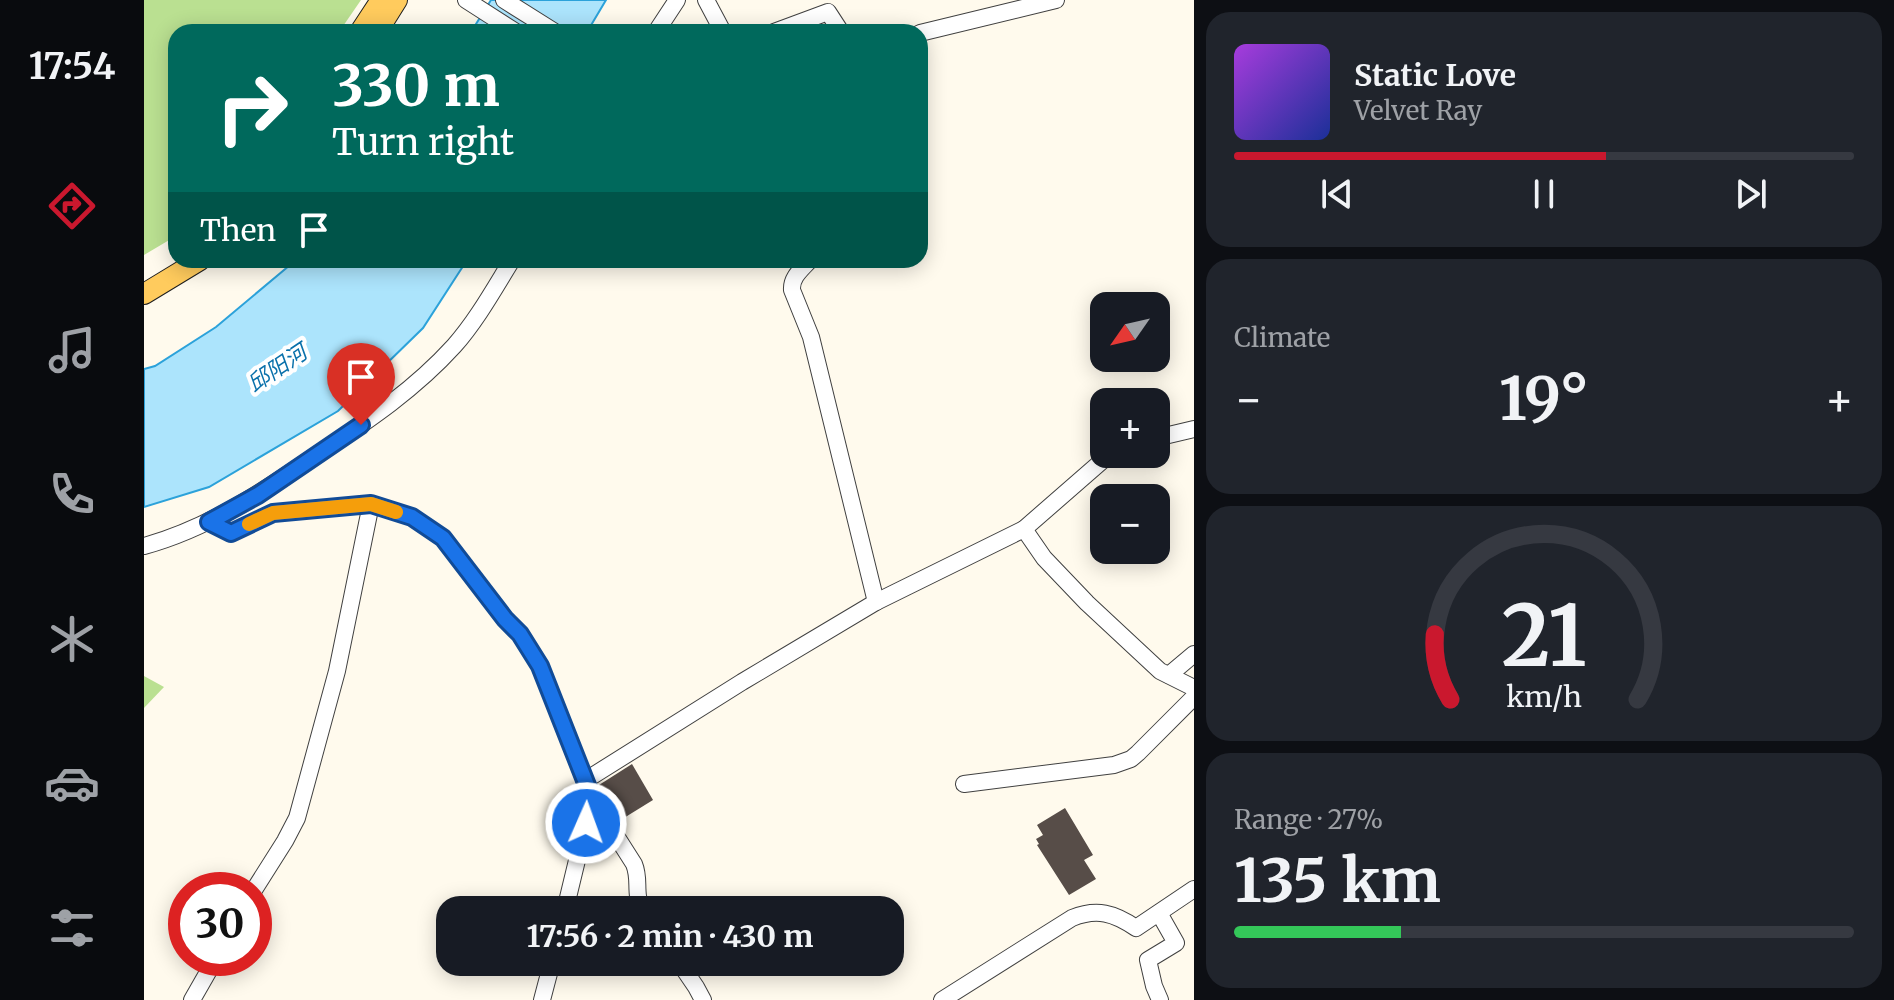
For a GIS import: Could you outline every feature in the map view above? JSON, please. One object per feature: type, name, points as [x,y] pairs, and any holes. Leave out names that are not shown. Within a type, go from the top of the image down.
[{"type":"main road","points":[[365,24],[381,0]]},
{"type":"main road","points":[[382,24],[397,0]]},
{"type":"main road","points":[[144,279],[168,266]]},
{"type":"main road","points":[[144,294],[187,268]]},
{"type":"street","points":[[466,0],[504,24]]},
{"type":"street","points":[[504,0],[542,24]]},
{"type":"street","points":[[661,24],[677,0]]},
{"type":"street","points":[[706,0],[719,24]]},
{"type":"street","points":[[928,31],[1056,0]]},
{"type":"street","points":[[796,24],[828,12],[836,24]]},
{"type":"street","points":[[144,546],[209,522],[271,486],[387,408],[413,387],[464,333],[507,268]]},
{"type":"street","points":[[803,268],[796,276],[792,290],[811,337],[876,602]]},
{"type":"street","points":[[1170,435],[1194,429]]},
{"type":"street","points":[[586,780],[876,602],[1024,529],[1094,468]]},
{"type":"street","points":[[209,522],[231,533],[273,513],[371,504],[412,517],[443,538],[520,634],[540,666],[592,798],[634,864],[637,896]]},
{"type":"street","points":[[265,872],[297,818],[337,671],[371,504]]},
{"type":"street","points":[[1024,529],[1044,558],[1072,589],[1160,671],[1194,688]]},
{"type":"street","points":[[1169,675],[1194,654]]},
{"type":"street","points":[[964,784],[1114,765],[1125,761],[1138,753],[1194,697]]},
{"type":"street","points":[[568,896],[592,798]]},
{"type":"street","points":[[942,1000],[1072,918],[1099,912],[1136,928],[1194,889]]},
{"type":"street","points":[[1159,913],[1176,943],[1148,960],[1160,1000]]},
{"type":"street","points":[[192,1000],[206,976]]},
{"type":"street","points":[[542,1000],[548,976]]},
{"type":"street","points":[[689,976],[703,1000]]},
{"type":"green space","points":[[144,0],[361,0],[344,24],[168,24],[168,241],[144,255]]},
{"type":"green space","points":[[144,676],[164,687],[144,708]]},
{"type":"water","points":[[491,0],[606,0],[592,24],[476,24]]},
{"type":"water","name":"邱阳河","points":[[286,268],[462,268],[423,328],[338,411],[209,487],[144,507],[144,369],[155,366],[216,327]]},
{"type":"building","points":[[632,764],[653,800],[619,821],[599,785]]},
{"type":"building","points":[[1065,808],[1093,855],[1084,860],[1096,879],[1069,895],[1036,839],[1043,835],[1037,825]]},
{"type":"slow traffic","points":[[249,524],[273,513],[371,504],[396,512]]},
{"type":"route","points":[[361,425],[258,495],[209,522],[231,533],[273,513],[371,504],[412,517],[443,538],[520,634],[540,666],[592,798],[586,823]]}]
